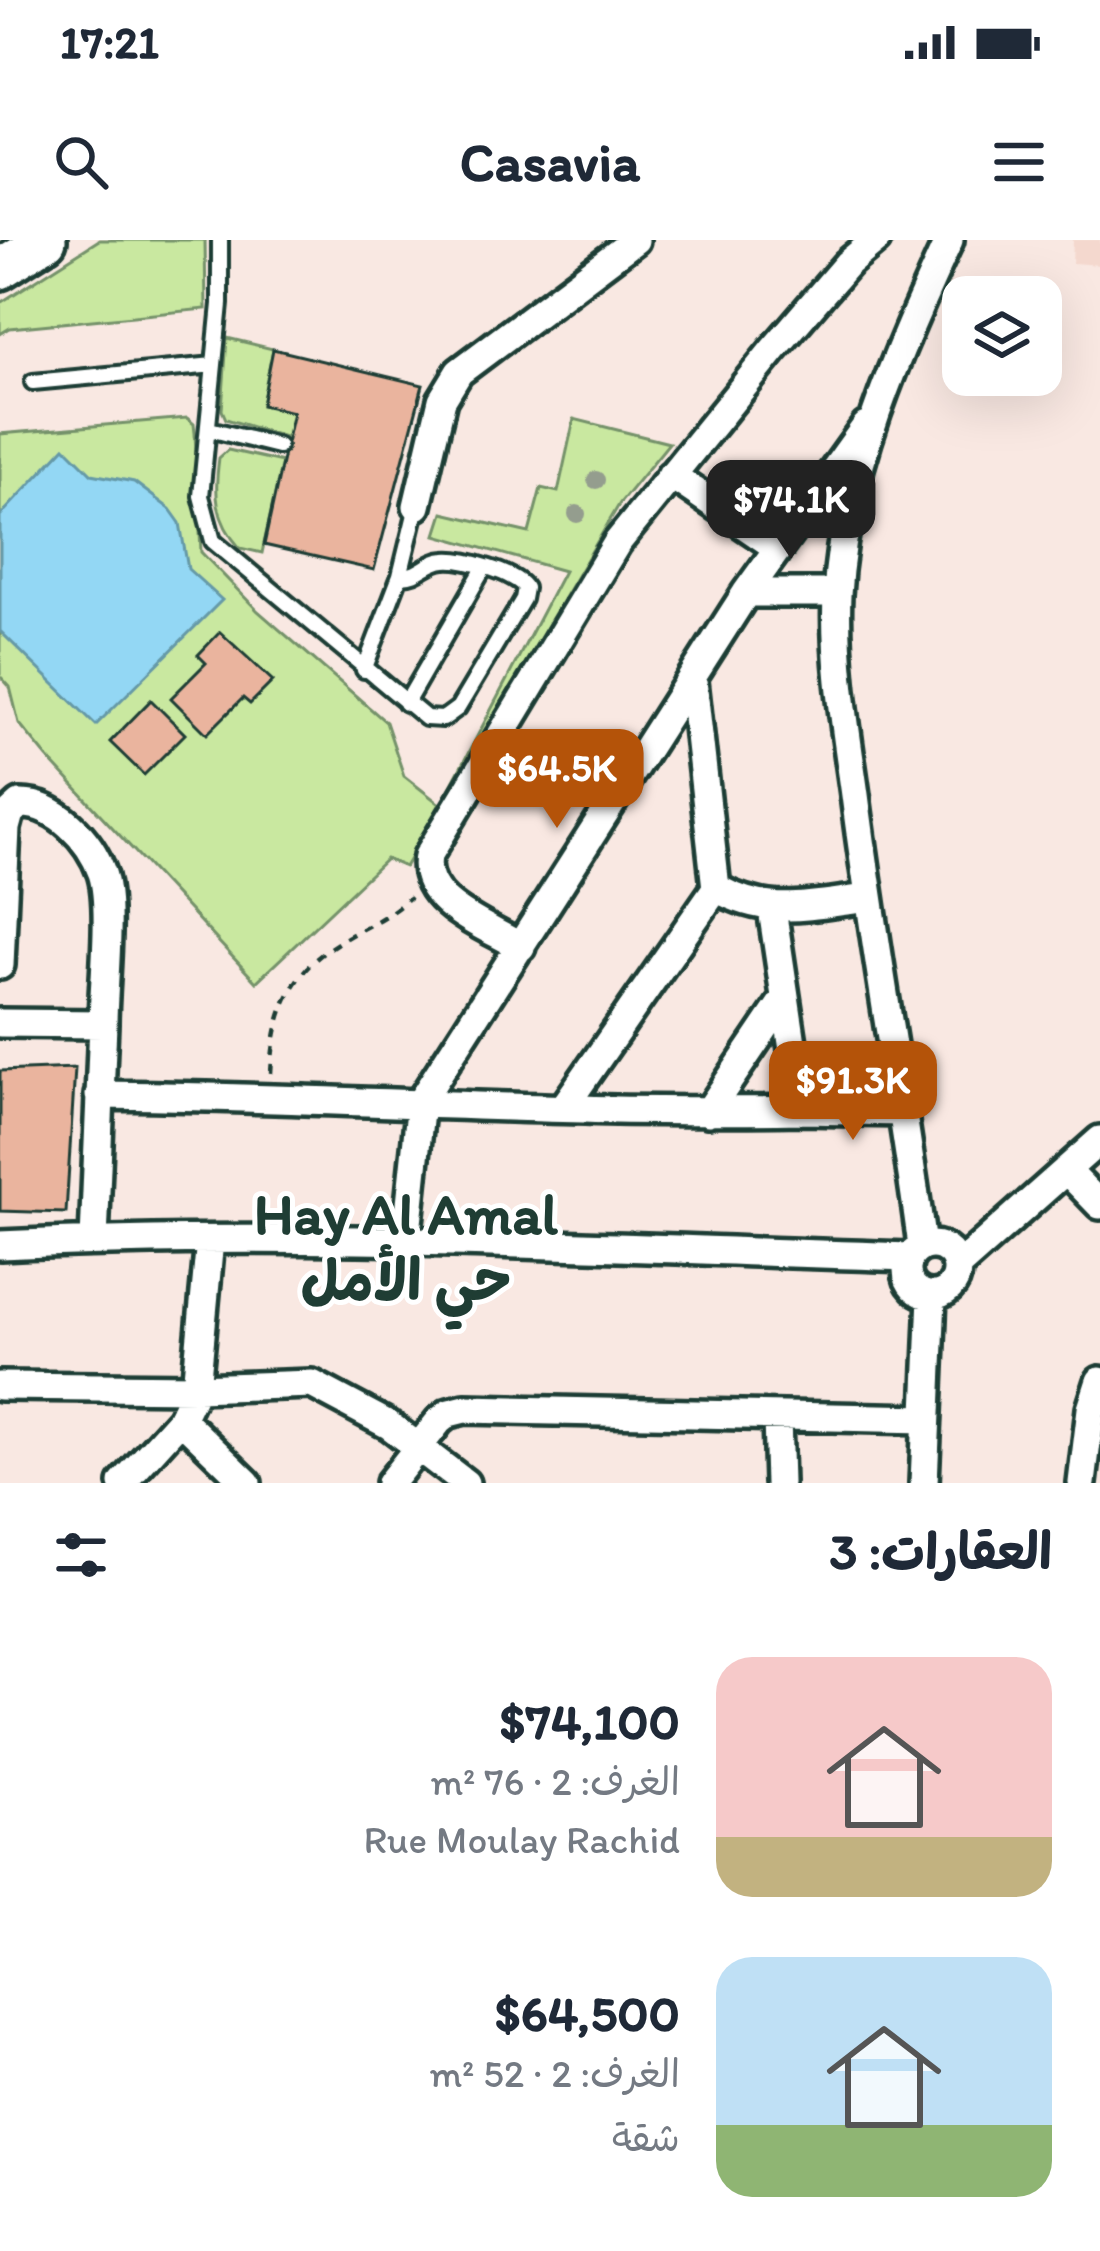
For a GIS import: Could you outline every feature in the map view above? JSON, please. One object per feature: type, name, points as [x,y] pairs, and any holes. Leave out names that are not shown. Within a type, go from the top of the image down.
[{"type":"main road","points":[[0,268],[46,240]]},
{"type":"street","points":[[417,506],[442,400],[459,371],[635,240]]},
{"type":"street","points":[[521,947],[440,897],[428,881],[426,868],[434,844],[617,544],[847,264],[876,240]]},
{"type":"street","points":[[932,1296],[914,1288],[905,1272],[916,1251],[904,1112],[868,898],[845,717],[837,593],[851,507],[877,411],[949,240]]},
{"type":"street","points":[[406,1242],[422,1101],[746,593],[877,411]]},
{"type":"street","points":[[670,475],[778,548]]},
{"type":"street","points":[[746,593],[837,593]]},
{"type":"street","points":[[565,1108],[716,888],[693,680]]},
{"type":"street","points":[[0,965],[6,828],[10,813],[20,804],[34,803],[59,814],[101,871],[105,895],[94,1240]]},
{"type":"street","points":[[716,888],[742,903],[772,909],[868,898]]},
{"type":"street","points":[[772,909],[802,1110]]},
{"type":"street","points":[[708,1112],[785,998]]},
{"type":"street","points":[[0,1023],[103,1024]]},
{"type":"street","points":[[99,1096],[708,1112],[904,1112]]},
{"type":"street","points":[[932,1296],[954,1284],[958,1267],[1100,1140]]},
{"type":"street","points":[[1066,1170],[1100,1205]]},
{"type":"street","points":[[123,1483],[181,1419],[196,1388],[209,1240]]},
{"type":"street","points":[[0,1245],[209,1240],[916,1251],[932,1244],[949,1250],[958,1267]]},
{"type":"street","points":[[924,1483],[932,1296]]},
{"type":"street","points":[[1082,1483],[1091,1408],[1100,1381]]},
{"type":"street","points":[[0,1386],[312,1384],[388,1425],[465,1483]]},
{"type":"street","points":[[390,1483],[439,1421],[465,1409],[926,1419]]},
{"type":"street","points":[[777,1418],[779,1483]]},
{"type":"street","points":[[181,1419],[247,1483]]},
{"type":"lane","points":[[220,240],[220,304],[201,496],[213,541],[426,718],[451,715],[523,599],[525,588],[519,578],[449,559],[415,576],[400,576]]},
{"type":"lane","points":[[33,382],[214,365]]},
{"type":"lane","points":[[209,429],[278,446]]},
{"type":"lane","points":[[364,670],[400,576],[417,506]]},
{"type":"lane","points":[[406,703],[484,568]]},
{"type":"path","points":[[269,1097],[281,1005],[326,950],[377,924],[428,881]]},
{"type":"shaded area","points":[[1073,240],[1100,240],[1100,265],[1072,263]]},
{"type":"green space","points":[[99,240],[205,240],[206,309],[10,328],[0,334],[0,303]]},
{"type":"green space","points":[[227,338],[273,349],[262,404],[293,412],[288,438],[226,419],[222,410]]},
{"type":"green space","points":[[187,418],[195,433],[201,552],[258,611],[386,722],[404,776],[441,805],[564,571],[436,535],[443,513],[529,533],[541,488],[558,492],[574,419],[669,443],[620,503],[405,867],[386,859],[256,982],[47,757],[19,723],[10,687],[0,676],[0,434]]},
{"type":"green space","points":[[228,450],[282,462],[262,553],[240,548],[221,517],[217,471],[219,458]]},
{"type":"water","points":[[65,447],[92,474],[134,482],[170,509],[180,523],[188,569],[222,600],[96,725],[0,631],[0,516]]},
{"type":"building","points":[[273,349],[423,385],[374,570],[264,545],[293,412],[262,405]]},
{"type":"building","points":[[220,632],[273,681],[250,704],[243,698],[207,734],[171,698],[206,663],[198,655]]},
{"type":"building","points":[[151,700],[185,734],[144,775],[110,742]]},
{"type":"building","points":[[75,1068],[66,1213],[0,1211],[0,1071]]},
{"type":"district","name":"Hay Al Amal حي الأمل","points":[[406,1247]]}]
